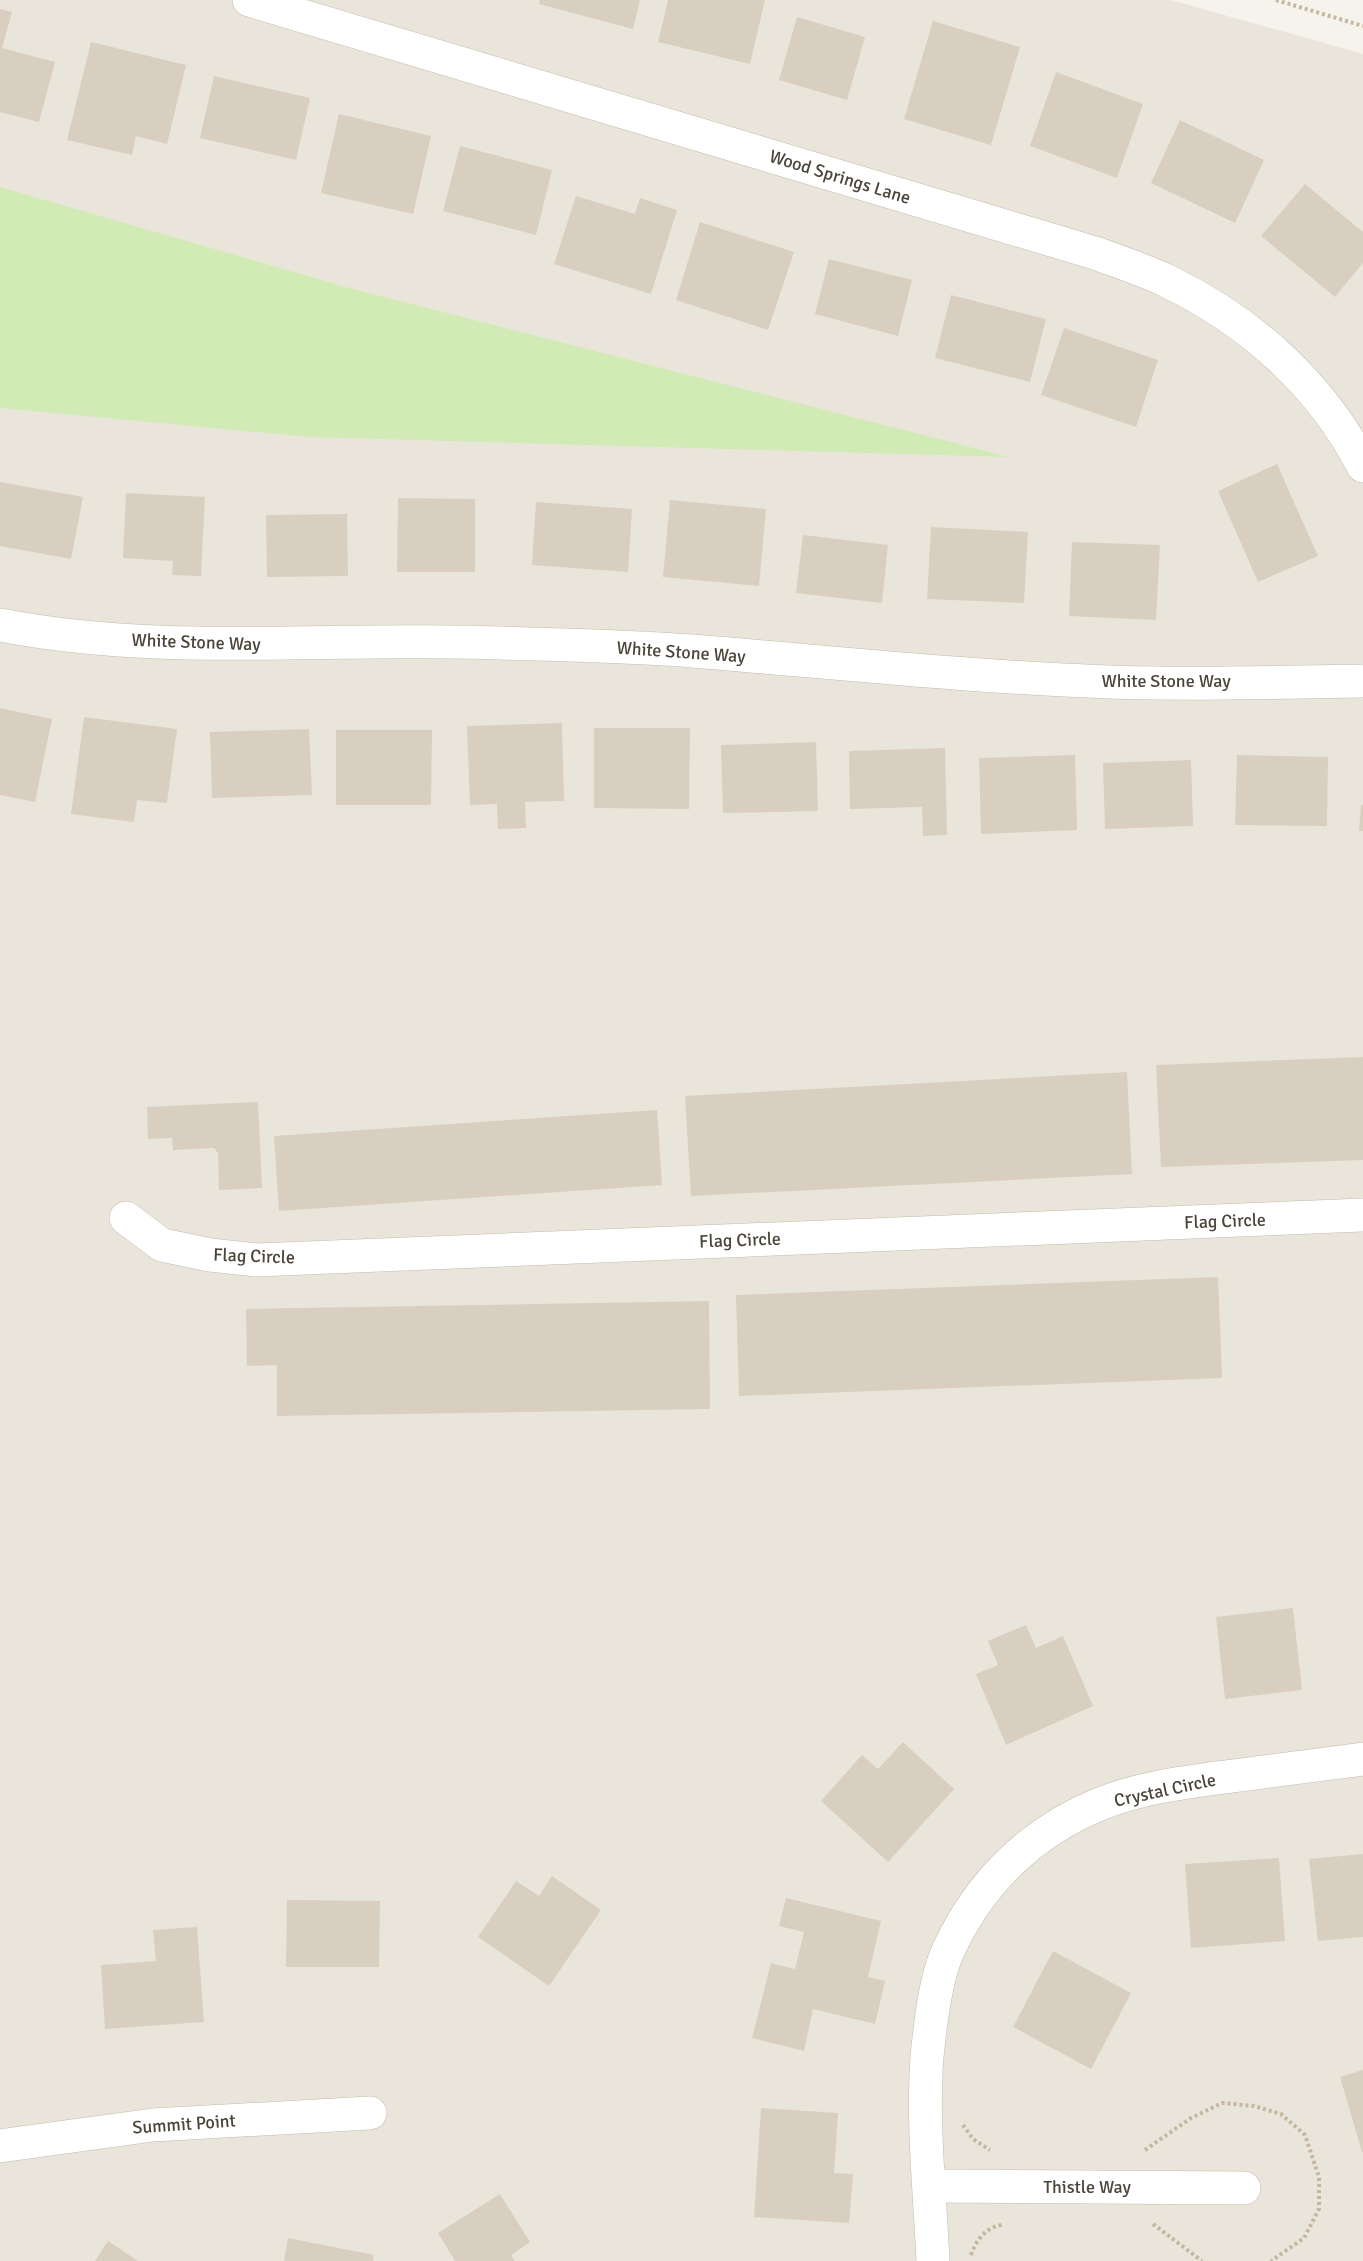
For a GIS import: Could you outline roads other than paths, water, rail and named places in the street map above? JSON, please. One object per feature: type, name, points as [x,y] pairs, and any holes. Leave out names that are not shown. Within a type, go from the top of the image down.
[{"type":"street","name":"Wood Springs Lane","points":[[249,0],[1095,253],[1166,280],[1217,308],[1262,341],[1302,378],[1346,434],[1363,466]]},
{"type":"street","name":"White Stone Way","points":[[0,625],[67,634],[183,644],[422,640],[688,651],[932,673],[1112,682],[1363,681]]},
{"type":"street","name":"Flag Circle","points":[[126,1218],[162,1245],[210,1255],[257,1260],[1363,1215]]},
{"type":"street","name":"Crystal Circle","points":[[933,2261],[927,2058],[934,2006],[947,1953],[971,1908],[995,1875],[1022,1849],[1065,1820],[1102,1803],[1190,1782],[1363,1759]]},
{"type":"street","name":"Summit Point","points":[[0,2146],[153,2125],[370,2113]]},
{"type":"street","name":"Thistle Way","points":[[930,2186],[1244,2188]]}]
